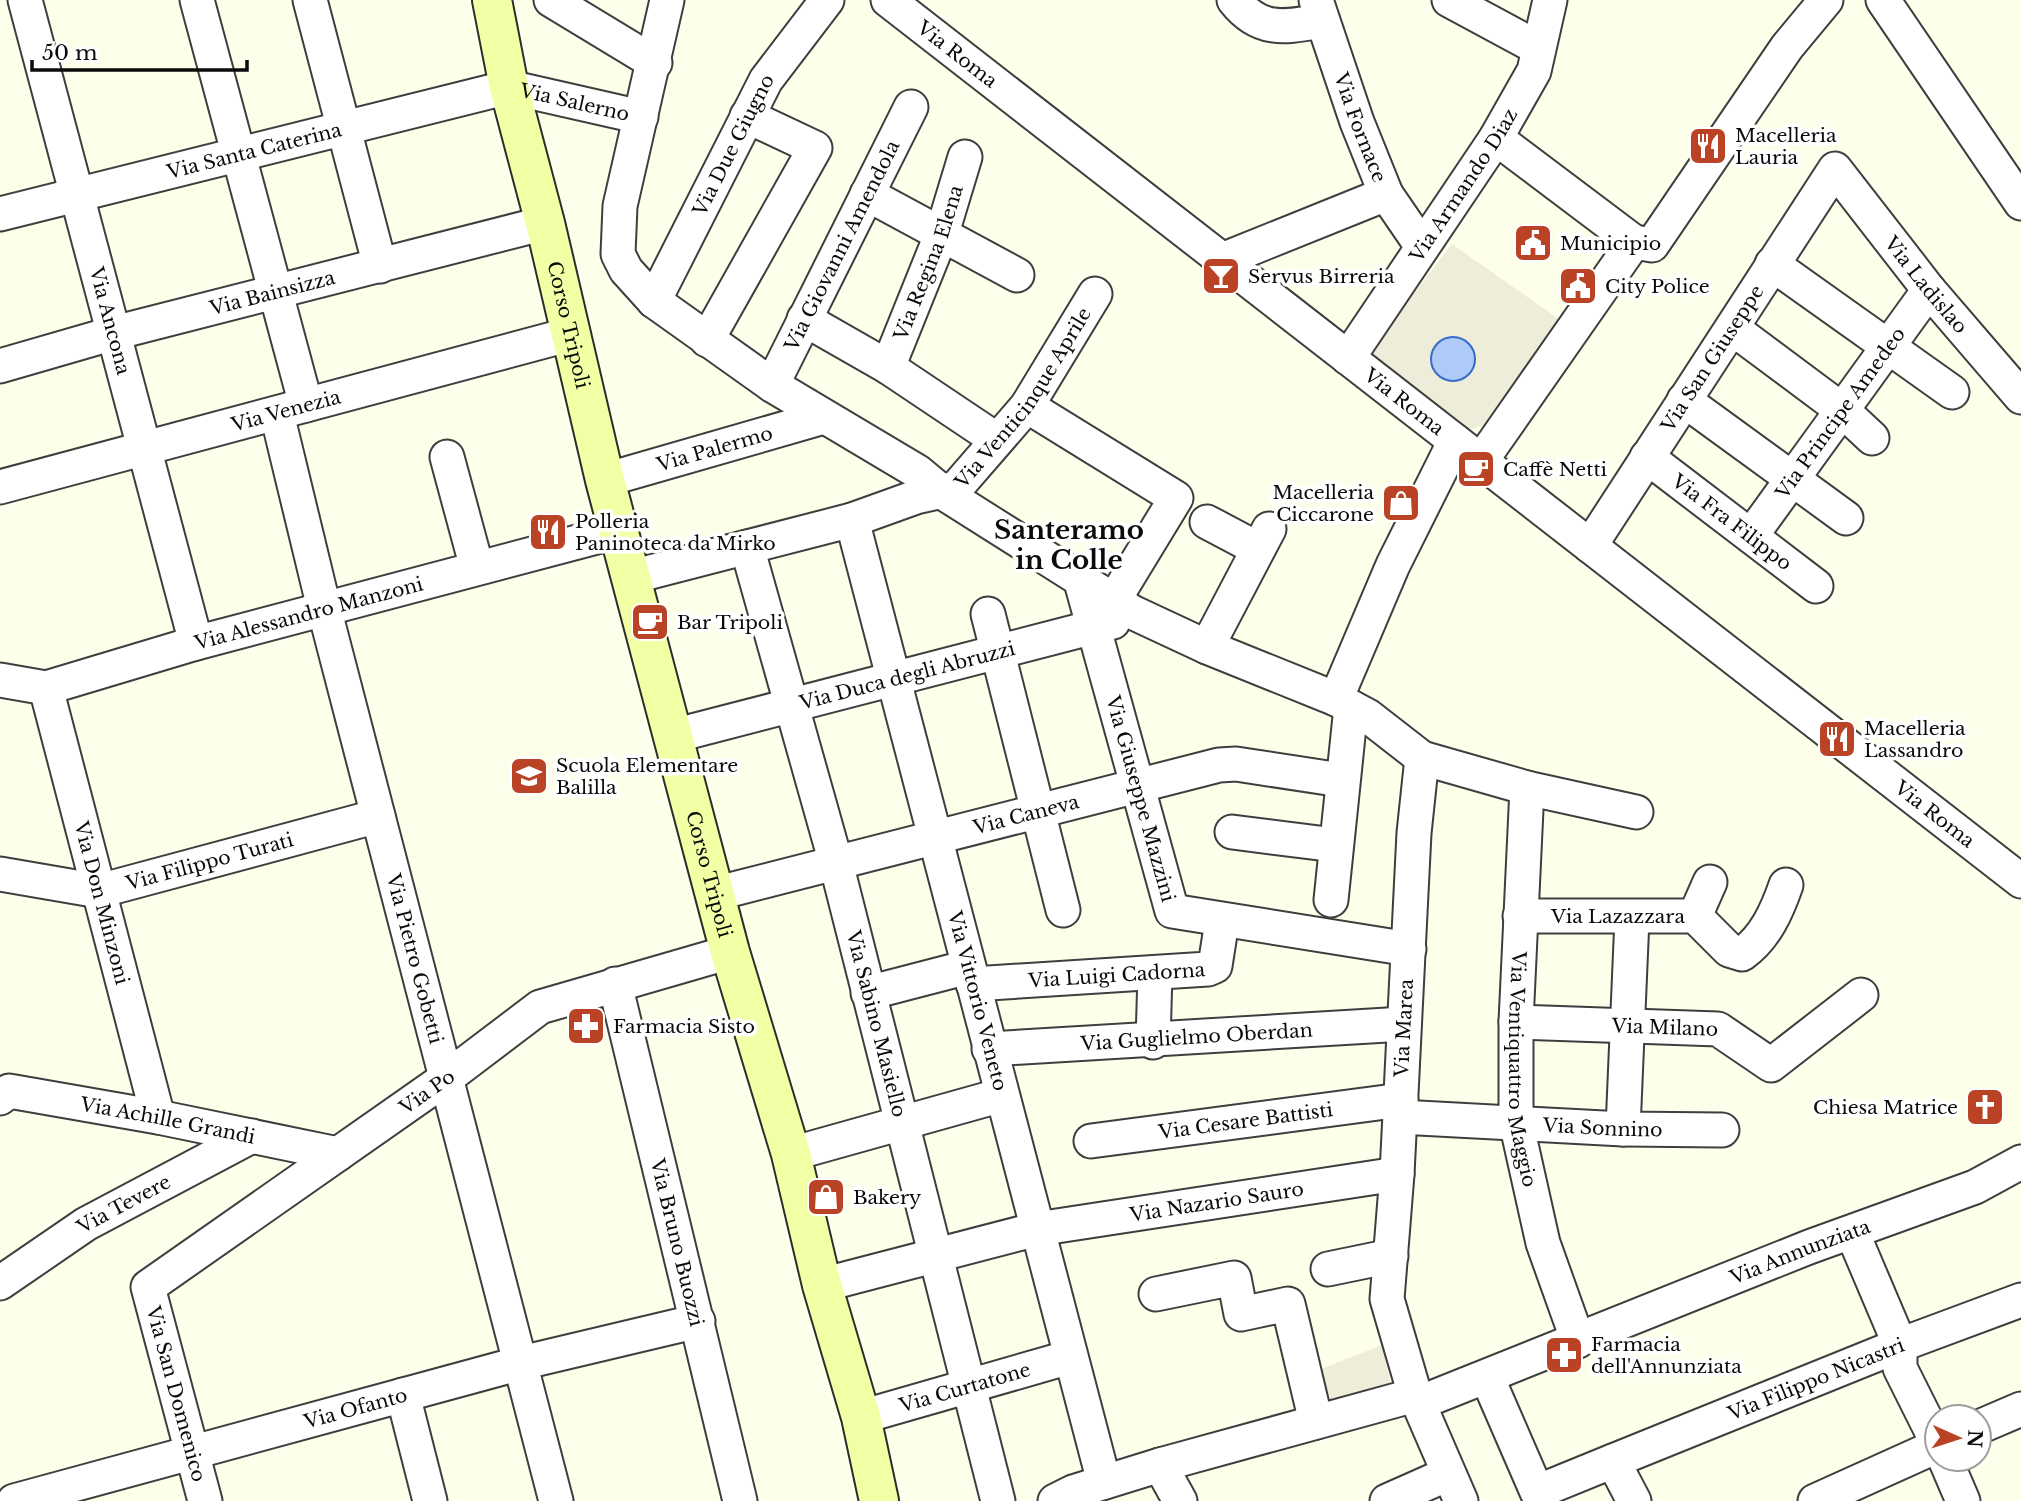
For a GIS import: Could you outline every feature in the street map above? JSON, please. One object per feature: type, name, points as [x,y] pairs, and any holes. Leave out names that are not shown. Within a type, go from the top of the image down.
[{"type":"main road","name":"Corso Tripoli","points":[[492,0],[509,87],[545,223],[619,531],[714,894],[790,1154],[822,1285],[861,1417],[878,1501]]},
{"type":"street","name":"Via Pietro Gobetti","points":[[197,0],[275,292],[291,410],[324,608],[556,1501]]},
{"type":"street","points":[[310,0],[380,265]]},
{"type":"street","points":[[551,0],[655,63]]},
{"type":"street","points":[[667,0],[655,63],[620,206],[616,239],[618,254],[626,270],[654,301],[772,385],[918,472],[942,492],[1127,608],[1207,647],[1343,703],[1368,716],[1422,758],[1527,788],[1636,812]]},
{"type":"street","name":"Via Due Giugno","points":[[654,301],[766,80],[827,0]]},
{"type":"street","points":[[1234,0],[1247,16],[1279,28],[1319,11]]},
{"type":"street","points":[[1449,0],[1538,48]]},
{"type":"street","name":"Via Armando Diaz","points":[[1348,358],[1496,138],[1534,71],[1550,0]]},
{"type":"street","points":[[1496,138],[1634,242],[1652,245],[1787,47],[1826,0]]},
{"type":"street","points":[[1883,0],[2017,189]]},
{"type":"street","name":"Via Ancona","points":[[20,2],[77,193],[196,643]]},
{"type":"street","name":"Via Roma","points":[[902,4],[1222,260],[2021,881]]},
{"type":"street","name":"Via Fornace","points":[[1319,11],[1386,194],[1422,245]]},
{"type":"street","name":"Via Santa Caterina","points":[[0,214],[509,87]]},
{"type":"street","name":"Via Salerno","points":[[509,87],[641,117]]},
{"type":"street","name":"Via Giovanni Amendola","points":[[772,385],[911,107]]},
{"type":"street","points":[[707,340],[815,148],[747,116]]},
{"type":"street","name":"Via Regina Elena","points":[[888,367],[943,233],[965,157]]},
{"type":"street","name":"Via San Giuseppe","points":[[1590,546],[1835,169]]},
{"type":"street","name":"Via Ladislao","points":[[1835,169],[1929,290],[2021,397]]},
{"type":"street","points":[[867,194],[1017,275]]},
{"type":"street","points":[[1222,260],[1386,194]]},
{"type":"street","name":"Via Bainsizza","points":[[0,366],[114,333],[545,223]]},
{"type":"street","points":[[1481,461],[1634,242]]},
{"type":"street","points":[[1772,264],[1952,392]]},
{"type":"street","name":"Via Principe Amedeo","points":[[1751,536],[1929,290]]},
{"type":"street","name":"Via Venticinque Aprile","points":[[631,577],[852,520],[916,497],[942,492],[964,482],[1027,406],[1095,294]]},
{"type":"street","points":[[804,319],[888,367],[997,440]]},
{"type":"street","points":[[1732,328],[1842,410],[1872,438]]},
{"type":"street","name":"Via Venezia","points":[[0,487],[571,334]]},
{"type":"street","points":[[1684,400],[1846,518]]},
{"type":"street","points":[[1027,406],[1176,498],[1127,608]]},
{"type":"street","name":"Via Palermo","points":[[606,480],[824,417]]},
{"type":"street","points":[[1331,900],[1341,780],[1343,703],[1393,565],[1455,441]]},
{"type":"street","points":[[447,457],[477,568]]},
{"type":"street","name":"Via Fra Filippo","points":[[1647,457],[1816,586]]},
{"type":"street","name":"Via Vittorio Veneto","points":[[852,520],[1104,1482]]},
{"type":"street","points":[[1207,522],[1263,539],[1207,647]]},
{"type":"street","name":"Via Alessandro Manzoni","points":[[0,680],[46,688],[196,643],[619,531]]},
{"type":"street","name":"Via Sabino Masiello","points":[[747,547],[835,863],[998,1501]]},
{"type":"street","name":"Via Giuseppe Mazzini","points":[[1080,578],[1172,911],[1222,921],[1409,948]]},
{"type":"street","name":"Via Duca degli Abruzzi","points":[[673,736],[1094,627],[1127,608]]},
{"type":"street","points":[[988,614],[1063,910]]},
{"type":"street","name":"Via Don Minzoni","points":[[46,688],[158,1116]]},
{"type":"street","name":"Via Marea","points":[[1420,1407],[1387,1299],[1397,1174],[1414,833],[1422,758]]},
{"type":"street","name":"Via Caneva","points":[[714,894],[1219,765],[1236,764],[1341,780]]},
{"type":"street","name":"Via Ventiquattro Maggio","points":[[1527,788],[1516,1022],[1516,1122],[1544,1243],[1578,1341]]},
{"type":"street","name":"Via Filippo Turati","points":[[0,874],[99,891],[377,816]]},
{"type":"street","points":[[1232,832],[1335,845]]},
{"type":"street","points":[[1695,916],[1710,882]]},
{"type":"street","name":"Via Lazazzara","points":[[1520,916],[1695,916],[1729,950],[1742,954],[1754,946],[1776,912],[1786,885]]},
{"type":"street","points":[[1623,1129],[1632,918]]},
{"type":"street","name":"Via Luigi Cadorna","points":[[868,993],[970,976],[1155,973],[1215,967],[1222,921]]},
{"type":"street","name":"Via Po","points":[[148,1287],[445,1079],[540,1007],[730,952]]},
{"type":"street","points":[[1153,1042],[1155,973]]},
{"type":"street","name":"Via Bruno Buozzi","points":[[615,984],[740,1501]]},
{"type":"street","name":"Via Milano","points":[[1516,1022],[1718,1029],[1771,1065],[1861,995]]},
{"type":"street","name":"Via Guglielmo Oberdan","points":[[989,1049],[1153,1042],[1404,1024]]},
{"type":"street","name":"Via Achille Grandi","points":[[0,1098],[9,1091],[158,1116],[338,1154]]},
{"type":"street","points":[[790,1154],[1002,1095]]},
{"type":"street","name":"Via Sonnino","points":[[1400,1108],[1516,1122],[1623,1129],[1722,1130]]},
{"type":"street","name":"Via Cesare Battisti","points":[[1091,1141],[1400,1108]]},
{"type":"street","name":"Via Tevere","points":[[0,1283],[86,1224],[252,1136]]},
{"type":"street","name":"Via Annunziata","points":[[1055,1501],[1160,1465],[1316,1422],[1420,1407],[1488,1377],[1852,1232],[1975,1187],[2021,1162]]},
{"type":"street","name":"Via Nazario Sauro","points":[[822,1285],[1037,1229],[1397,1174]]},
{"type":"street","points":[[1852,1232],[1900,1345],[1900,1368],[1923,1415]]},
{"type":"street","points":[[1328,1269],[1391,1256]]},
{"type":"street","points":[[1156,1294],[1234,1278],[1241,1314],[1288,1304],[1316,1422]]},
{"type":"street","name":"Via San Domenico","points":[[148,1287],[205,1501]]},
{"type":"street","name":"Via Filippo Nicastri","points":[[1488,1377],[1537,1492],[1900,1345],[2021,1300]]},
{"type":"street","name":"Via Ofanto","points":[[13,1501],[521,1363],[698,1321]]},
{"type":"street","name":"Via Curtatone","points":[[861,1417],[1070,1357]]},
{"type":"street","points":[[403,1395],[430,1501]]},
{"type":"street","points":[[1387,1501],[1454,1488],[1420,1407]]},
{"type":"street","points":[[1993,1421],[2021,1409]]},
{"type":"street","points":[[1815,1501],[1923,1451]]},
{"type":"street","points":[[1613,1461],[1634,1501]]},
{"type":"street","points":[[1160,1465],[1180,1501]]},
{"type":"street","points":[[1951,1473],[1963,1501]]},
{"type":"shaded area","points":[[1452,244],[1560,320],[1495,422],[1470,429],[1368,353]]},
{"type":"shaded area","points":[[1382,1345],[1393,1394],[1320,1416],[1311,1373]]},
{"type":"water","points":[[1453,337],[1469,343],[1475,359],[1469,375],[1453,381],[1437,375],[1431,359],[1437,343]]},
{"type":"place","name":"Macelleria Lauria","points":[[1708,146]]},
{"type":"place","name":"Municipio","points":[[1533,243]]},
{"type":"place","name":"Servus Birreria","points":[[1221,276]]},
{"type":"place","name":"City Police","points":[[1578,286]]},
{"type":"place","name":"Caffè Netti","points":[[1476,469]]},
{"type":"place","name":"Macelleria Ciccarone","points":[[1401,503]]},
{"type":"place","name":"Polleria Paninoteca da Mirko","points":[[548,532]]},
{"type":"place","name":"Bar Tripoli","points":[[650,622]]},
{"type":"place","name":"Macelleria Lassandro","points":[[1837,739]]},
{"type":"place","name":"Scuola Elementare Balilla","points":[[529,776]]},
{"type":"place","name":"Farmacia Sisto","points":[[586,1026]]},
{"type":"place","name":"Chiesa Matrice","points":[[1985,1107]]},
{"type":"place","name":"Bakery","points":[[826,1197]]},
{"type":"place","name":"Farmacia dell'Annunziata","points":[[1564,1355]]},
{"type":"district","name":"Santeramo in Colle","points":[[1069,545]]}]
